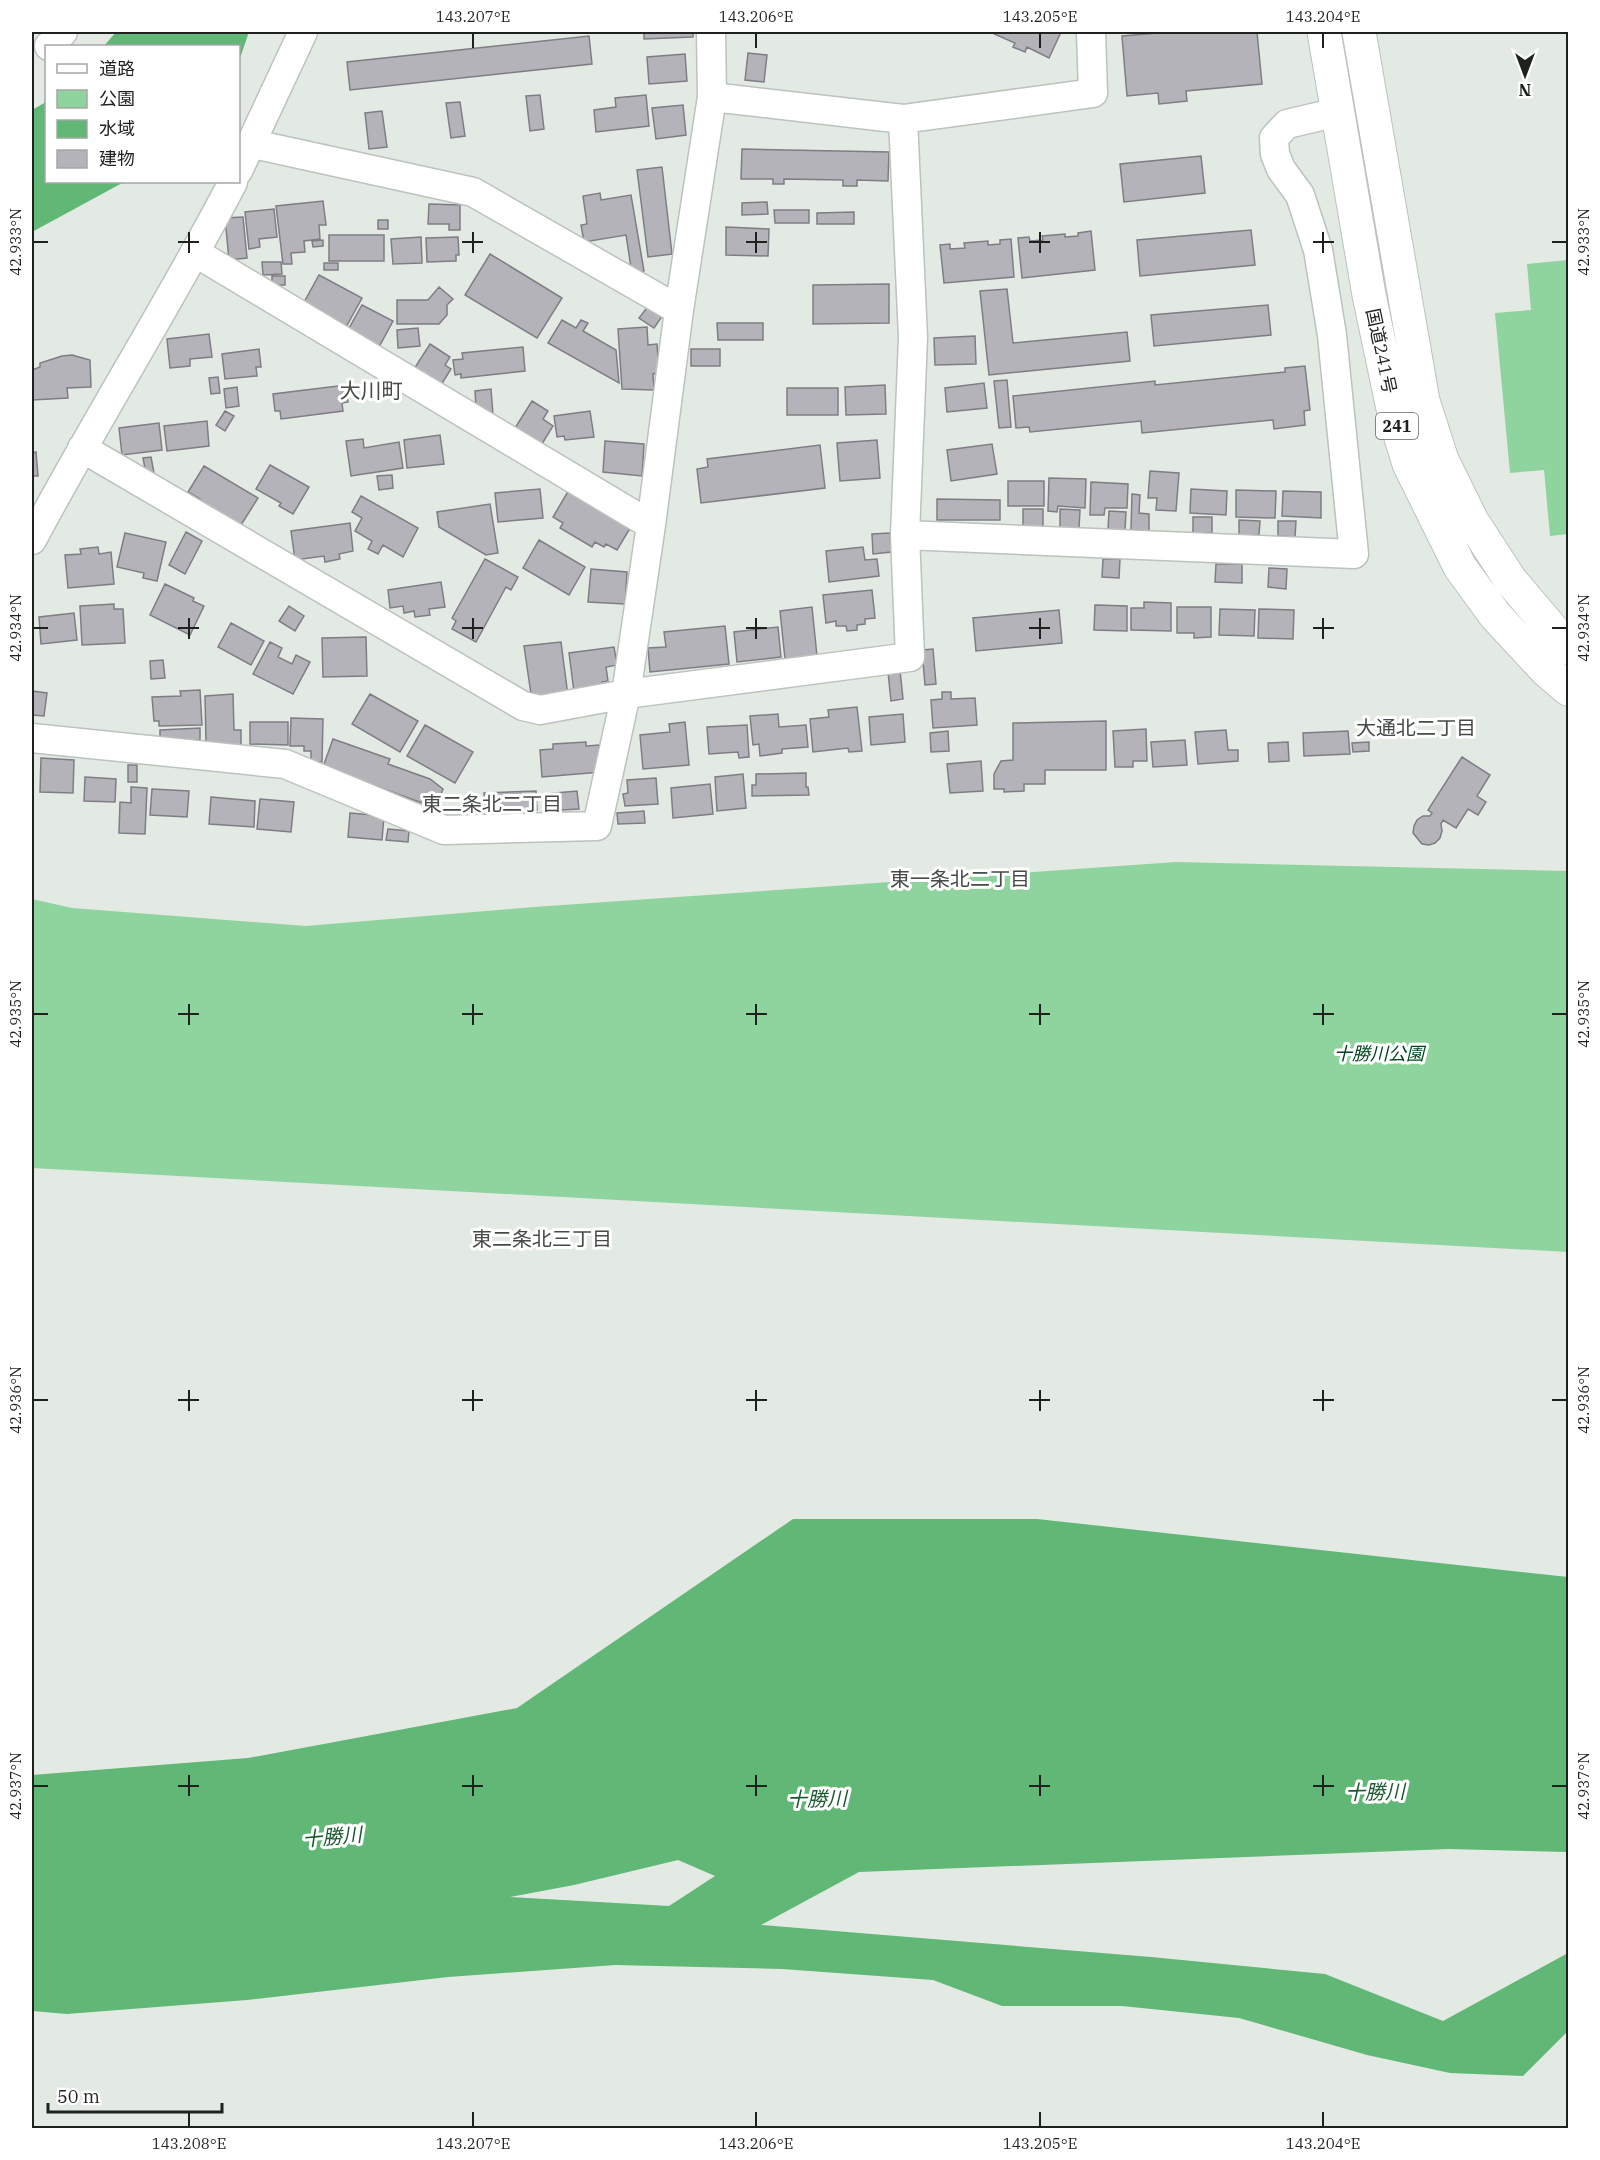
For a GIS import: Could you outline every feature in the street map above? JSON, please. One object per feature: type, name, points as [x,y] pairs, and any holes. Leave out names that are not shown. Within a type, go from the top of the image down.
[{"type":"highway","name":"国道241号","points":[[1324,32],[1371,306],[1395,418],[1408,464],[1460,567],[1495,615],[1546,670],[1569,689]]},
{"type":"highway","name":"国道241号","points":[[1359,32],[1423,401],[1442,460],[1472,521],[1511,581],[1569,648]]},
{"type":"street","points":[[51,45],[63,32]]},
{"type":"street","points":[[240,167],[253,144],[303,32]]},
{"type":"street","points":[[32,738],[285,764],[444,830],[597,826],[626,694],[651,525],[679,310],[712,96],[711,32]]},
{"type":"street","points":[[712,96],[903,118],[1093,93],[1090,32]]},
{"type":"street","points":[[32,58],[45,50]]},
{"type":"street","points":[[904,535],[1354,554],[1332,335],[1318,250],[1300,195],[1281,169],[1275,154],[1274,138],[1287,124],[1338,112]]},
{"type":"street","points":[[82,448],[523,706],[540,710],[626,694],[910,657],[904,535],[913,337],[903,118]]},
{"type":"street","points":[[253,144],[473,192],[679,310]]},
{"type":"street","points":[[32,540],[39,514],[82,448],[196,253],[232,183]]},
{"type":"street","points":[[196,253],[651,525]]},
{"type":"green space","points":[[1568,260],[1568,534],[1550,536],[1544,470],[1510,473],[1495,313],[1531,310],[1527,264]]},
{"type":"green space","name":"十勝川公園","points":[[1176,862],[1568,871],[1568,1252],[32,1168],[32,899],[72,908],[306,926],[534,907]]},
{"type":"water","points":[[116,32],[249,32],[240,58],[240,45],[105,45]]},
{"type":"water","points":[[45,103],[45,183],[122,183],[32,232],[32,110]]},
{"type":"water","name":"十勝川","points":[[793,1519],[1037,1519],[1568,1577],[1568,1852],[1449,1849],[859,1872],[761,1925],[1151,1957],[1325,1974],[1443,2021],[1568,1953],[1568,2031],[1523,2076],[1450,2073],[1367,2055],[1239,2018],[1122,2006],[1002,2006],[933,1980],[782,1969],[615,1965],[448,1977],[247,2000],[67,2014],[32,2011],[32,1775],[248,1758],[517,1708]],"holes":[[[678,1860],[715,1876],[669,1906],[510,1897],[574,1885]]]},
{"type":"building","points":[[644,32],[693,32],[693,37],[644,39]]},
{"type":"building","points":[[990,32],[1061,32],[1049,58],[1027,47],[1025,52],[1013,47],[1015,43]]},
{"type":"building","points":[[1170,32],[1257,32],[1262,84],[1186,91],[1187,101],[1159,104],[1158,93],[1127,96],[1122,36]]},
{"type":"building","points":[[589,36],[592,64],[350,90],[347,62]]},
{"type":"building","points":[[748,53],[767,55],[764,82],[745,80]]},
{"type":"building","points":[[685,54],[687,81],[649,84],[647,57]]},
{"type":"building","points":[[540,95],[544,129],[530,131],[526,96]]},
{"type":"building","points":[[646,95],[649,126],[596,132],[594,110],[616,107],[615,98]]},
{"type":"building","points":[[460,102],[465,136],[451,138],[446,103]]},
{"type":"building","points":[[683,105],[686,135],[656,139],[652,108]]},
{"type":"building","points":[[382,111],[387,147],[369,149],[365,113]]},
{"type":"building","points":[[742,149],[889,152],[888,181],[857,180],[857,186],[843,186],[843,180],[784,179],[784,184],[773,184],[773,179],[741,179]]},
{"type":"building","points":[[1201,156],[1205,193],[1124,202],[1120,164]]},
{"type":"building","points":[[662,167],[672,254],[648,257],[637,170]]},
{"type":"building","points":[[600,193],[601,200],[631,195],[644,271],[632,274],[626,235],[584,242],[581,225],[587,224],[583,196]]},
{"type":"building","points":[[323,201],[326,225],[319,225],[320,239],[304,241],[305,252],[291,253],[292,264],[283,264],[276,206]]},
{"type":"building","points":[[767,202],[768,214],[742,215],[742,203]]},
{"type":"building","points":[[429,204],[460,205],[460,230],[449,230],[449,224],[428,224]]},
{"type":"building","points":[[274,209],[277,237],[259,239],[260,247],[249,249],[245,212]]},
{"type":"building","points":[[774,210],[809,210],[809,223],[775,223]]},
{"type":"building","points":[[854,212],[854,224],[817,224],[817,213]]},
{"type":"building","points":[[243,217],[247,258],[229,260],[225,218]]},
{"type":"building","points":[[378,220],[388,220],[388,229],[378,229]]},
{"type":"building","points":[[726,227],[769,229],[768,256],[726,255]]},
{"type":"building","points":[[1251,230],[1255,265],[1140,276],[1137,240]]},
{"type":"building","points":[[1091,231],[1095,270],[1022,278],[1018,238],[1029,237],[1030,241],[1043,240],[1042,236],[1065,234],[1065,237],[1078,236],[1078,233]]},
{"type":"building","points":[[329,235],[384,235],[384,261],[329,261]]},
{"type":"building","points":[[421,237],[422,263],[393,264],[391,239]]},
{"type":"building","points":[[458,237],[459,255],[456,255],[456,261],[427,262],[426,238]]},
{"type":"building","points":[[1011,239],[1014,277],[944,283],[940,245],[950,244],[950,249],[965,248],[964,243],[988,241],[988,245],[1000,244],[1000,240]]},
{"type":"building","points":[[323,240],[323,246],[313,247],[312,241]]},
{"type":"building","points":[[490,254],[562,298],[537,338],[465,295]]},
{"type":"building","points":[[262,262],[281,262],[282,274],[263,275]]},
{"type":"building","points":[[324,263],[338,263],[338,270],[324,270]]},
{"type":"building","points":[[319,275],[362,298],[345,329],[302,306]]},
{"type":"building","points":[[272,276],[285,276],[285,285],[272,285]]},
{"type":"building","points":[[889,284],[889,323],[813,324],[813,285]]},
{"type":"building","points":[[439,287],[453,299],[447,305],[447,315],[439,324],[397,324],[397,300],[428,300]]},
{"type":"building","points":[[1007,289],[1013,343],[1127,332],[1130,361],[989,375],[980,291]]},
{"type":"building","points":[[362,305],[393,321],[379,347],[348,330]]},
{"type":"building","points":[[649,305],[663,315],[654,328],[639,318]]},
{"type":"building","points":[[1268,305],[1271,335],[1154,346],[1151,315]]},
{"type":"building","points":[[562,320],[576,328],[581,320],[588,323],[583,331],[616,350],[619,383],[548,343]]},
{"type":"building","points":[[717,323],[763,323],[763,340],[718,340]]},
{"type":"building","points":[[647,327],[648,345],[657,344],[659,373],[653,374],[654,390],[622,389],[618,329]]},
{"type":"building","points":[[418,328],[420,346],[398,348],[397,330]]},
{"type":"building","points":[[209,334],[212,357],[190,359],[190,366],[170,368],[167,339]]},
{"type":"building","points":[[975,336],[976,364],[935,365],[934,338]]},
{"type":"building","points":[[430,344],[450,357],[445,365],[451,369],[441,385],[414,369]]},
{"type":"building","points":[[523,347],[525,371],[461,378],[461,374],[455,375],[453,360],[463,359],[462,353]]},
{"type":"building","points":[[259,349],[261,367],[256,367],[257,376],[225,379],[222,354]]},
{"type":"building","points":[[691,349],[720,349],[720,366],[691,366]]},
{"type":"building","points":[[72,355],[90,360],[91,387],[67,388],[68,398],[32,400],[32,370],[40,367],[40,363]]},
{"type":"building","points":[[1305,366],[1310,410],[1304,411],[1305,425],[1274,429],[1273,420],[1142,433],[1141,421],[1030,432],[1029,427],[1016,428],[1013,396],[1155,381],[1155,385],[1285,372],[1285,368]]},
{"type":"building","points":[[218,377],[220,393],[211,394],[209,378]]},
{"type":"building","points":[[1007,380],[1011,427],[999,428],[994,381]]},
{"type":"building","points":[[984,383],[987,408],[947,412],[945,388]]},
{"type":"building","points":[[346,385],[348,402],[342,403],[343,411],[281,419],[280,411],[275,411],[273,394]]},
{"type":"building","points":[[885,385],[886,414],[846,415],[845,387]]},
{"type":"building","points":[[237,387],[239,406],[226,408],[224,389]]},
{"type":"building","points":[[787,388],[838,388],[838,415],[787,415]]},
{"type":"building","points":[[491,389],[493,415],[476,408],[475,391]]},
{"type":"building","points":[[532,401],[548,411],[543,419],[553,426],[542,444],[515,428]]},
{"type":"building","points":[[225,411],[234,416],[225,431],[216,425]]},
{"type":"building","points":[[590,411],[594,437],[565,440],[564,436],[557,437],[554,416]]},
{"type":"building","points":[[207,421],[209,446],[167,451],[164,426]]},
{"type":"building","points":[[159,423],[162,450],[122,455],[119,428]]},
{"type":"building","points":[[440,435],[444,464],[407,468],[404,440]]},
{"type":"building","points":[[363,439],[364,448],[399,442],[403,468],[351,476],[346,441]]},
{"type":"building","points":[[877,440],[880,478],[840,481],[837,443]]},
{"type":"building","points":[[605,441],[644,444],[642,476],[603,472]]},
{"type":"building","points":[[992,444],[997,474],[951,481],[947,450]]},
{"type":"building","points":[[820,445],[825,488],[701,503],[697,469],[708,467],[707,459]]},
{"type":"building","points":[[36,452],[38,476],[32,476],[32,453]]},
{"type":"building","points":[[151,457],[154,473],[146,474],[143,458]]},
{"type":"building","points":[[270,465],[309,487],[293,514],[279,506],[281,503],[256,489]]},
{"type":"building","points":[[204,466],[258,498],[241,525],[197,504],[200,499],[188,492]]},
{"type":"building","points":[[1150,471],[1179,473],[1176,511],[1156,510],[1157,498],[1148,498]]},
{"type":"building","points":[[392,475],[393,488],[379,490],[377,476]]},
{"type":"building","points":[[1049,478],[1086,479],[1085,508],[1058,506],[1057,512],[1048,511]]},
{"type":"building","points":[[1008,481],[1044,481],[1044,506],[1008,506]]},
{"type":"building","points":[[1091,482],[1128,484],[1127,508],[1105,508],[1104,515],[1090,515]]},
{"type":"building","points":[[570,488],[632,525],[617,550],[606,544],[604,547],[595,542],[592,547],[560,528],[563,523],[553,517]]},
{"type":"building","points":[[540,489],[543,518],[498,522],[495,493]]},
{"type":"building","points":[[1191,489],[1227,491],[1226,515],[1190,513]]},
{"type":"building","points":[[1236,490],[1276,491],[1275,518],[1236,517]]},
{"type":"building","points":[[1283,491],[1321,492],[1321,518],[1282,516]]},
{"type":"building","points":[[1132,494],[1140,495],[1139,513],[1149,514],[1149,531],[1131,530]]},
{"type":"building","points":[[361,496],[418,528],[403,557],[383,545],[378,554],[368,549],[372,541],[355,531],[362,518],[352,512]]},
{"type":"building","points":[[937,499],[1000,500],[1000,520],[937,520]]},
{"type":"building","points":[[490,504],[498,553],[486,555],[439,527],[437,512]]},
{"type":"building","points":[[1023,509],[1043,509],[1043,527],[1023,526]]},
{"type":"building","points":[[1060,509],[1080,510],[1079,528],[1060,528]]},
{"type":"building","points":[[1109,511],[1126,512],[1125,530],[1108,530]]},
{"type":"building","points":[[1193,517],[1212,517],[1212,533],[1193,533]]},
{"type":"building","points":[[1239,520],[1260,521],[1259,535],[1239,535]]},
{"type":"building","points":[[1278,521],[1296,521],[1295,537],[1278,536]]},
{"type":"building","points":[[350,523],[353,551],[339,554],[340,559],[325,562],[324,556],[295,560],[291,531]]},
{"type":"building","points":[[186,532],[202,541],[185,574],[169,565]]},
{"type":"building","points":[[125,533],[166,542],[157,581],[143,578],[144,573],[117,567]]},
{"type":"building","points":[[890,533],[891,552],[873,554],[872,534]]},
{"type":"building","points":[[539,540],[585,567],[569,595],[523,568]]},
{"type":"building","points":[[98,547],[99,554],[111,552],[114,584],[68,588],[65,555],[81,554],[80,549]]},
{"type":"building","points":[[863,547],[865,560],[877,559],[879,576],[829,582],[826,551]]},
{"type":"building","points":[[485,559],[518,577],[511,590],[506,587],[476,642],[452,629],[456,621],[452,618]]},
{"type":"building","points":[[1103,559],[1120,559],[1119,578],[1102,577]]},
{"type":"building","points":[[1216,564],[1242,564],[1242,583],[1215,582]]},
{"type":"building","points":[[1269,568],[1287,569],[1286,589],[1268,587]]},
{"type":"building","points":[[591,569],[627,572],[625,604],[588,602]]},
{"type":"building","points":[[441,582],[445,607],[429,609],[430,615],[415,617],[414,611],[404,613],[403,606],[390,608],[388,590]]},
{"type":"building","points":[[165,584],[194,598],[193,601],[204,606],[190,635],[150,615]]},
{"type":"building","points":[[872,590],[875,618],[865,619],[865,624],[857,625],[857,630],[847,631],[846,626],[836,626],[836,621],[826,623],[823,595]]},
{"type":"building","points":[[1144,602],[1171,603],[1171,631],[1131,630],[1131,608],[1144,608]]},
{"type":"building","points":[[114,604],[114,609],[123,609],[125,643],[82,645],[80,606]]},
{"type":"building","points":[[1095,605],[1127,606],[1127,631],[1094,630]]},
{"type":"building","points":[[289,606],[304,616],[295,631],[279,621]]},
{"type":"building","points":[[812,607],[817,656],[785,659],[780,611]]},
{"type":"building","points":[[1177,607],[1211,607],[1211,637],[1194,638],[1194,633],[1177,633]]},
{"type":"building","points":[[1220,609],[1255,610],[1254,636],[1219,635]]},
{"type":"building","points":[[1259,609],[1294,610],[1293,639],[1258,638]]},
{"type":"building","points":[[1059,610],[1062,643],[976,651],[973,618]]},
{"type":"building","points":[[74,613],[77,640],[41,644],[39,617]]},
{"type":"building","points":[[231,623],[264,641],[251,665],[218,647]]},
{"type":"building","points":[[725,626],[729,664],[650,672],[648,648],[666,647],[664,632]]},
{"type":"building","points":[[778,627],[781,657],[737,662],[734,632]]},
{"type":"building","points":[[366,637],[367,676],[323,677],[322,638]]},
{"type":"building","points":[[270,642],[282,648],[278,657],[292,664],[296,655],[310,662],[293,694],[253,674]]},
{"type":"building","points":[[561,642],[568,696],[532,701],[524,646]]},
{"type":"building","points":[[614,647],[617,665],[606,667],[608,681],[602,682],[603,688],[574,692],[569,653]]},
{"type":"building","points":[[933,649],[936,684],[925,685],[922,650]]},
{"type":"building","points":[[163,660],[165,678],[151,679],[150,661]]},
{"type":"building","points":[[900,670],[903,699],[891,701],[888,672]]},
{"type":"building","points":[[200,690],[202,725],[159,726],[159,721],[154,721],[152,697],[181,696],[180,691]]},
{"type":"building","points":[[32,691],[47,693],[44,716],[32,715]]},
{"type":"building","points":[[942,692],[951,692],[951,699],[975,698],[977,725],[933,728],[931,700],[942,699]]},
{"type":"building","points":[[233,694],[234,730],[241,730],[241,746],[206,743],[205,696]]},
{"type":"building","points":[[370,694],[418,721],[400,752],[352,724]]},
{"type":"building","points":[[857,707],[862,751],[849,752],[848,748],[813,752],[810,719],[829,717],[828,710]]},
{"type":"building","points":[[778,714],[779,727],[806,725],[808,747],[782,749],[782,753],[760,756],[759,744],[753,745],[750,716]]},
{"type":"building","points":[[903,714],[905,742],[871,745],[869,717]]},
{"type":"building","points":[[291,718],[323,719],[322,762],[311,762],[311,751],[304,751],[304,746],[290,746]]},
{"type":"building","points":[[1106,721],[1106,770],[1045,770],[1045,784],[1024,784],[1024,791],[1004,792],[1004,789],[994,789],[994,774],[1001,761],[1013,760],[1013,723]]},
{"type":"building","points":[[250,722],[288,722],[288,745],[250,744]]},
{"type":"building","points":[[685,722],[689,765],[643,769],[640,735],[670,732],[669,724]]},
{"type":"building","points":[[425,725],[473,752],[455,783],[407,756]]},
{"type":"building","points":[[747,725],[749,757],[739,758],[738,752],[709,754],[707,727]]},
{"type":"building","points":[[200,728],[200,740],[160,741],[160,730]]},
{"type":"building","points":[[1146,729],[1147,761],[1133,761],[1133,767],[1115,767],[1113,731]]},
{"type":"building","points":[[1226,730],[1228,750],[1238,750],[1238,761],[1198,764],[1195,732]]},
{"type":"building","points":[[948,731],[949,751],[931,752],[930,733]]},
{"type":"building","points":[[1348,731],[1350,754],[1304,756],[1303,733]]},
{"type":"building","points":[[333,739],[390,759],[388,764],[430,779],[443,789],[436,808],[323,767]]},
{"type":"building","points":[[1185,740],[1187,765],[1153,767],[1151,742]]},
{"type":"building","points":[[586,742],[586,746],[599,745],[601,772],[542,777],[540,750],[553,749],[553,744]]},
{"type":"building","points":[[1288,742],[1289,761],[1269,762],[1268,743]]},
{"type":"building","points":[[1369,742],[1369,751],[1353,752],[1352,743]]},
{"type":"building","points":[[1462,757],[1490,775],[1477,796],[1486,802],[1478,815],[1468,809],[1456,828],[1443,820],[1440,838],[1429,845],[1422,844],[1413,833],[1414,826],[1423,816],[1430,816],[1432,813],[1428,810]]},
{"type":"building","points":[[41,758],[74,760],[73,793],[40,792]]},
{"type":"building","points":[[981,761],[983,791],[950,793],[947,764]]},
{"type":"building","points":[[128,765],[137,765],[137,782],[128,782]]},
{"type":"building","points":[[806,773],[806,787],[808,787],[809,795],[752,796],[752,785],[756,785],[756,774]]},
{"type":"building","points":[[743,774],[746,808],[717,811],[715,777]]},
{"type":"building","points":[[85,777],[116,779],[115,802],[84,801]]},
{"type":"building","points":[[656,778],[658,804],[625,806],[623,794],[628,793],[627,780]]},
{"type":"building","points":[[710,784],[713,814],[673,818],[671,788]]},
{"type":"building","points":[[131,787],[147,788],[145,834],[119,833],[120,802],[131,803]]},
{"type":"building","points":[[152,789],[189,791],[187,817],[150,815]]},
{"type":"building","points":[[536,791],[537,810],[532,810],[532,813],[522,814],[522,810],[500,811],[500,814],[491,814],[491,811],[485,811],[484,793]]},
{"type":"building","points":[[577,791],[579,809],[545,811],[544,794]]},
{"type":"building","points":[[211,797],[255,801],[254,827],[209,824]]},
{"type":"building","points":[[260,799],[294,802],[291,832],[257,829]]},
{"type":"building","points":[[644,811],[645,823],[618,824],[617,813]]},
{"type":"building","points":[[350,813],[384,816],[382,840],[348,837]]},
{"type":"building","points":[[388,829],[409,831],[408,842],[386,840]]},
{"type":"district","name":"大川町","points":[[371,391]]},
{"type":"district","name":"大通北二丁目","points":[[1416,728]]},
{"type":"district","name":"東二条北二丁目","points":[[492,804]]},
{"type":"district","name":"東一条北二丁目","points":[[960,879]]},
{"type":"district","name":"東二条北三丁目","points":[[542,1239]]}]
